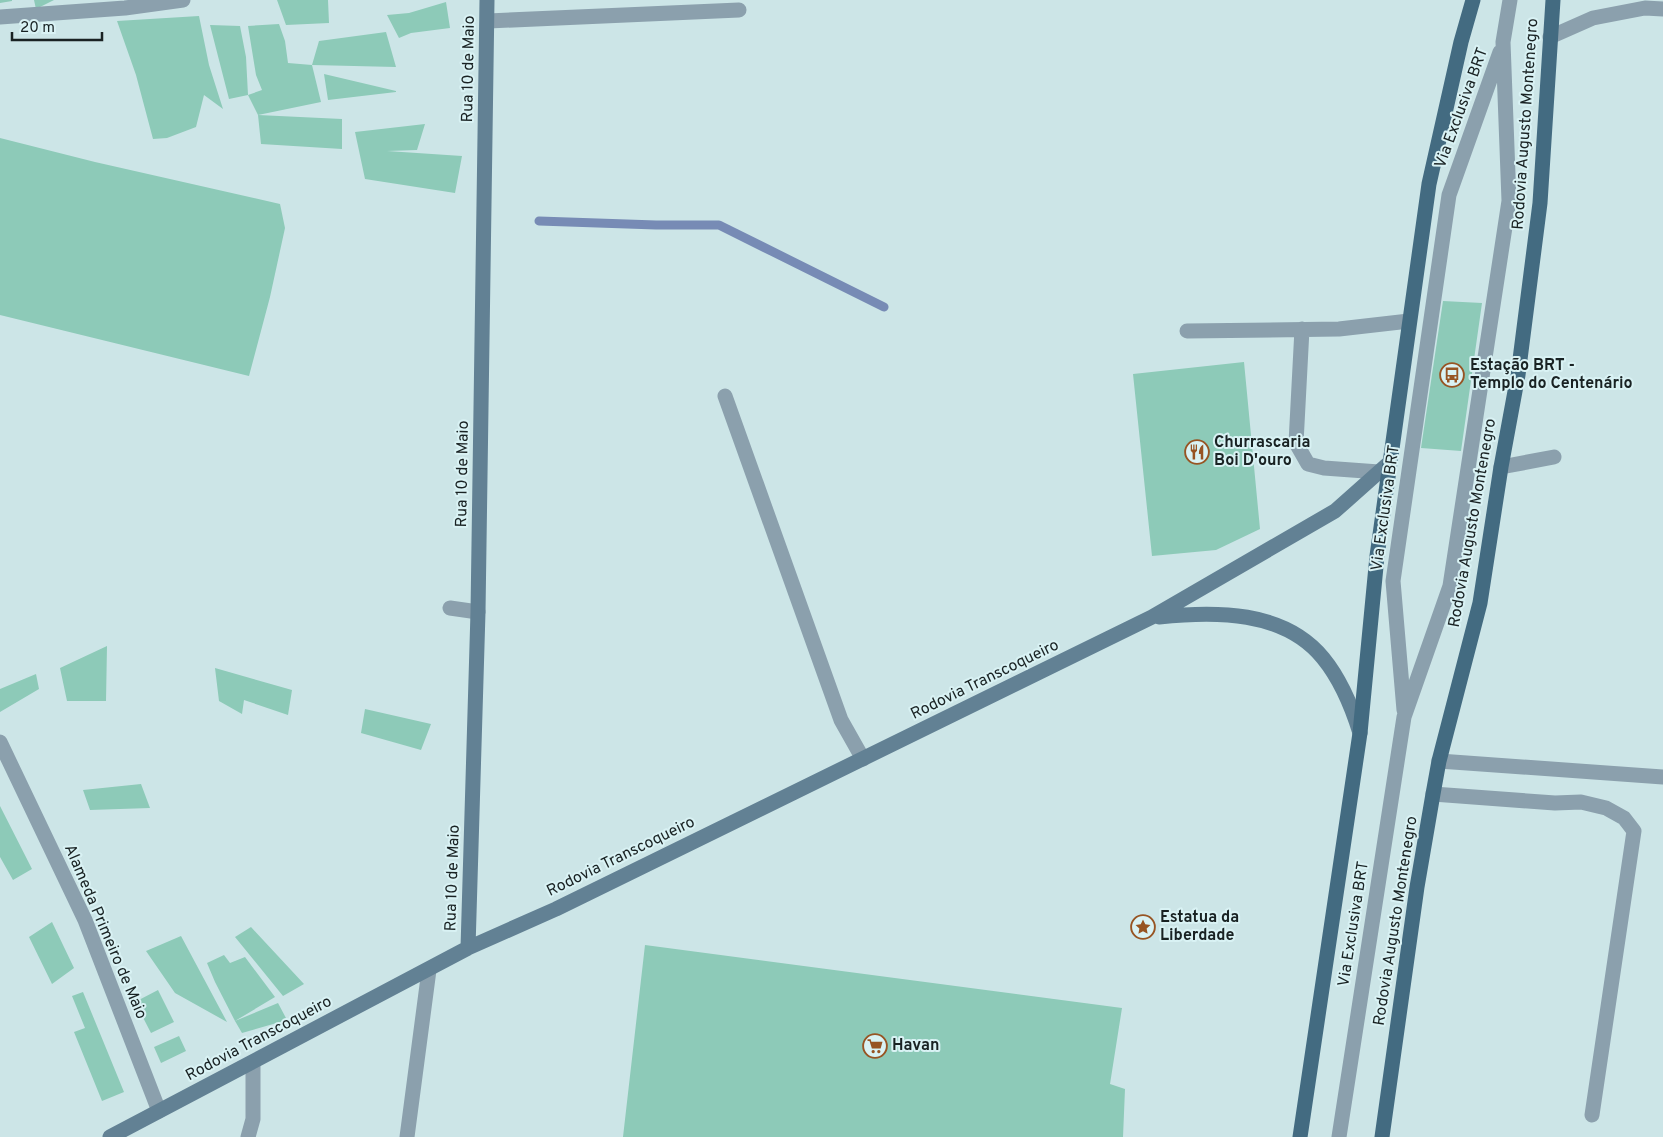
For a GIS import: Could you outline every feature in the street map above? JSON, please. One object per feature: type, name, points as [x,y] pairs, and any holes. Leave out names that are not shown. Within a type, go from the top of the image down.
[{"type":"main road","name":"Rua 10 de Maio","points":[[468,948],[478,612],[487,0]]},
{"type":"main road","points":[[1300,1137],[1360,734],[1384,468],[1410,321],[1430,184],[1461,42],[1473,0]]},
{"type":"main road","name":"Rodovia Augusto Montenegro","points":[[1382,1137],[1417,887],[1433,794],[1439,761],[1480,603],[1501,467],[1518,376],[1540,203],[1553,0]]},
{"type":"main road","name":"Rodovia Transcoqueiro","points":[[110,1137],[468,948],[556,909],[1152,617],[1336,511],[1384,468]]},
{"type":"main road","name":"Rodovia Transcoqueiro","points":[[1152,617],[1185,614],[1248,617],[1274,623],[1303,639],[1322,657],[1333,672],[1353,710],[1360,734]]},
{"type":"street","points":[[0,17],[125,8],[183,0]]},
{"type":"street","points":[[1503,42],[1510,0]]},
{"type":"street","points":[[1550,37],[1593,18],[1645,8],[1663,8]]},
{"type":"street","points":[[488,21],[739,10]]},
{"type":"street","name":"Via Exclusiva BRT","points":[[1404,717],[1393,581],[1449,195],[1503,42]]},
{"type":"street","name":"Via Exclusiva BRT","points":[[1339,1137],[1404,717],[1450,586],[1509,201],[1503,42]]},
{"type":"street","points":[[1187,331],[1339,329],[1410,321]]},
{"type":"street","points":[[1302,329],[1296,443],[1308,464],[1324,468],[1384,468]]},
{"type":"street","points":[[725,396],[841,720],[862,759]]},
{"type":"street","points":[[1501,467],[1554,457]]},
{"type":"street","points":[[450,608],[478,612]]},
{"type":"street","name":"Alameda Primeiro de Maio","points":[[0,742],[4,760],[85,920],[159,1111]]},
{"type":"street","points":[[1439,761],[1663,777]]},
{"type":"street","points":[[1433,794],[1555,803],[1581,802],[1606,808],[1624,818],[1634,832],[1592,1115]]},
{"type":"street","points":[[407,1137],[429,970]]},
{"type":"street","points":[[248,1137],[253,1119],[254,1062]]},
{"type":"building","points":[[0,0],[12,0],[12,1],[0,3]]},
{"type":"building","points":[[34,0],[54,0],[36,9]]},
{"type":"building","points":[[277,0],[328,0],[329,23],[286,25]]},
{"type":"building","points":[[446,2],[450,28],[411,33],[399,38],[387,15],[409,13]]},
{"type":"building","points":[[199,16],[209,65],[223,109],[204,95],[196,127],[167,138],[153,139],[136,75],[117,21]]},
{"type":"building","points":[[279,24],[285,41],[288,63],[312,65],[321,102],[258,115],[248,95],[262,90],[256,75],[248,26]]},
{"type":"building","points":[[210,25],[240,26],[246,57],[248,95],[229,99]]},
{"type":"building","points":[[386,32],[396,67],[312,65],[319,41]]},
{"type":"building","points":[[324,74],[396,91],[396,92],[328,100]]},
{"type":"building","points":[[258,115],[342,119],[342,149],[261,144]]},
{"type":"building","points":[[425,124],[417,150],[387,151],[462,156],[455,193],[365,179],[355,132]]},
{"type":"building","points":[[0,138],[95,162],[280,204],[285,228],[270,297],[249,376],[0,315]]},
{"type":"building","name":"Estação BRT - Templo do Centenário","points":[[1443,301],[1482,303],[1461,451],[1421,448]]},
{"type":"building","name":"Churrascaria Boi D'ouro","points":[[1244,362],[1260,529],[1216,550],[1152,556],[1133,374]]},
{"type":"building","points":[[107,646],[106,701],[67,701],[60,668]]},
{"type":"building","points":[[215,668],[292,690],[288,715],[244,700],[242,714],[219,701]]},
{"type":"building","points":[[36,674],[39,689],[0,712],[0,689]]},
{"type":"building","points":[[365,709],[431,724],[421,750],[361,733]]},
{"type":"building","points":[[141,784],[150,808],[90,810],[83,790]]},
{"type":"building","points":[[0,806],[32,869],[13,880],[0,857]]},
{"type":"building","points":[[52,922],[74,968],[52,984],[29,937]]},
{"type":"building","points":[[251,927],[304,984],[283,996],[235,937]]},
{"type":"building","points":[[181,936],[227,1022],[175,993],[146,951]]},
{"type":"building","name":"Havan","points":[[645,945],[1122,1008],[1110,1084],[1125,1089],[1123,1137],[623,1137]]},
{"type":"building","points":[[224,955],[230,963],[245,957],[275,997],[235,1021],[207,963]]},
{"type":"building","points":[[158,990],[174,1022],[151,1033],[135,1002]]},
{"type":"building","points":[[83,992],[124,1092],[102,1101],[74,1032],[85,1028],[72,996]]},
{"type":"building","points":[[278,1003],[287,1020],[242,1033],[235,1021]]},
{"type":"building","points":[[179,1036],[186,1051],[161,1063],[154,1047]]},
{"type":"waterway","points":[[539,221],[719,225],[884,307]]},
{"type":"place","name":"Estação BRT - Templo do Centenário","points":[[1452,375]]},
{"type":"place","name":"Churrascaria Boi D'ouro","points":[[1197,452]]},
{"type":"place","name":"Estatua da Liberdade","points":[[1143,927]]},
{"type":"place","name":"Havan","points":[[875,1046]]}]
